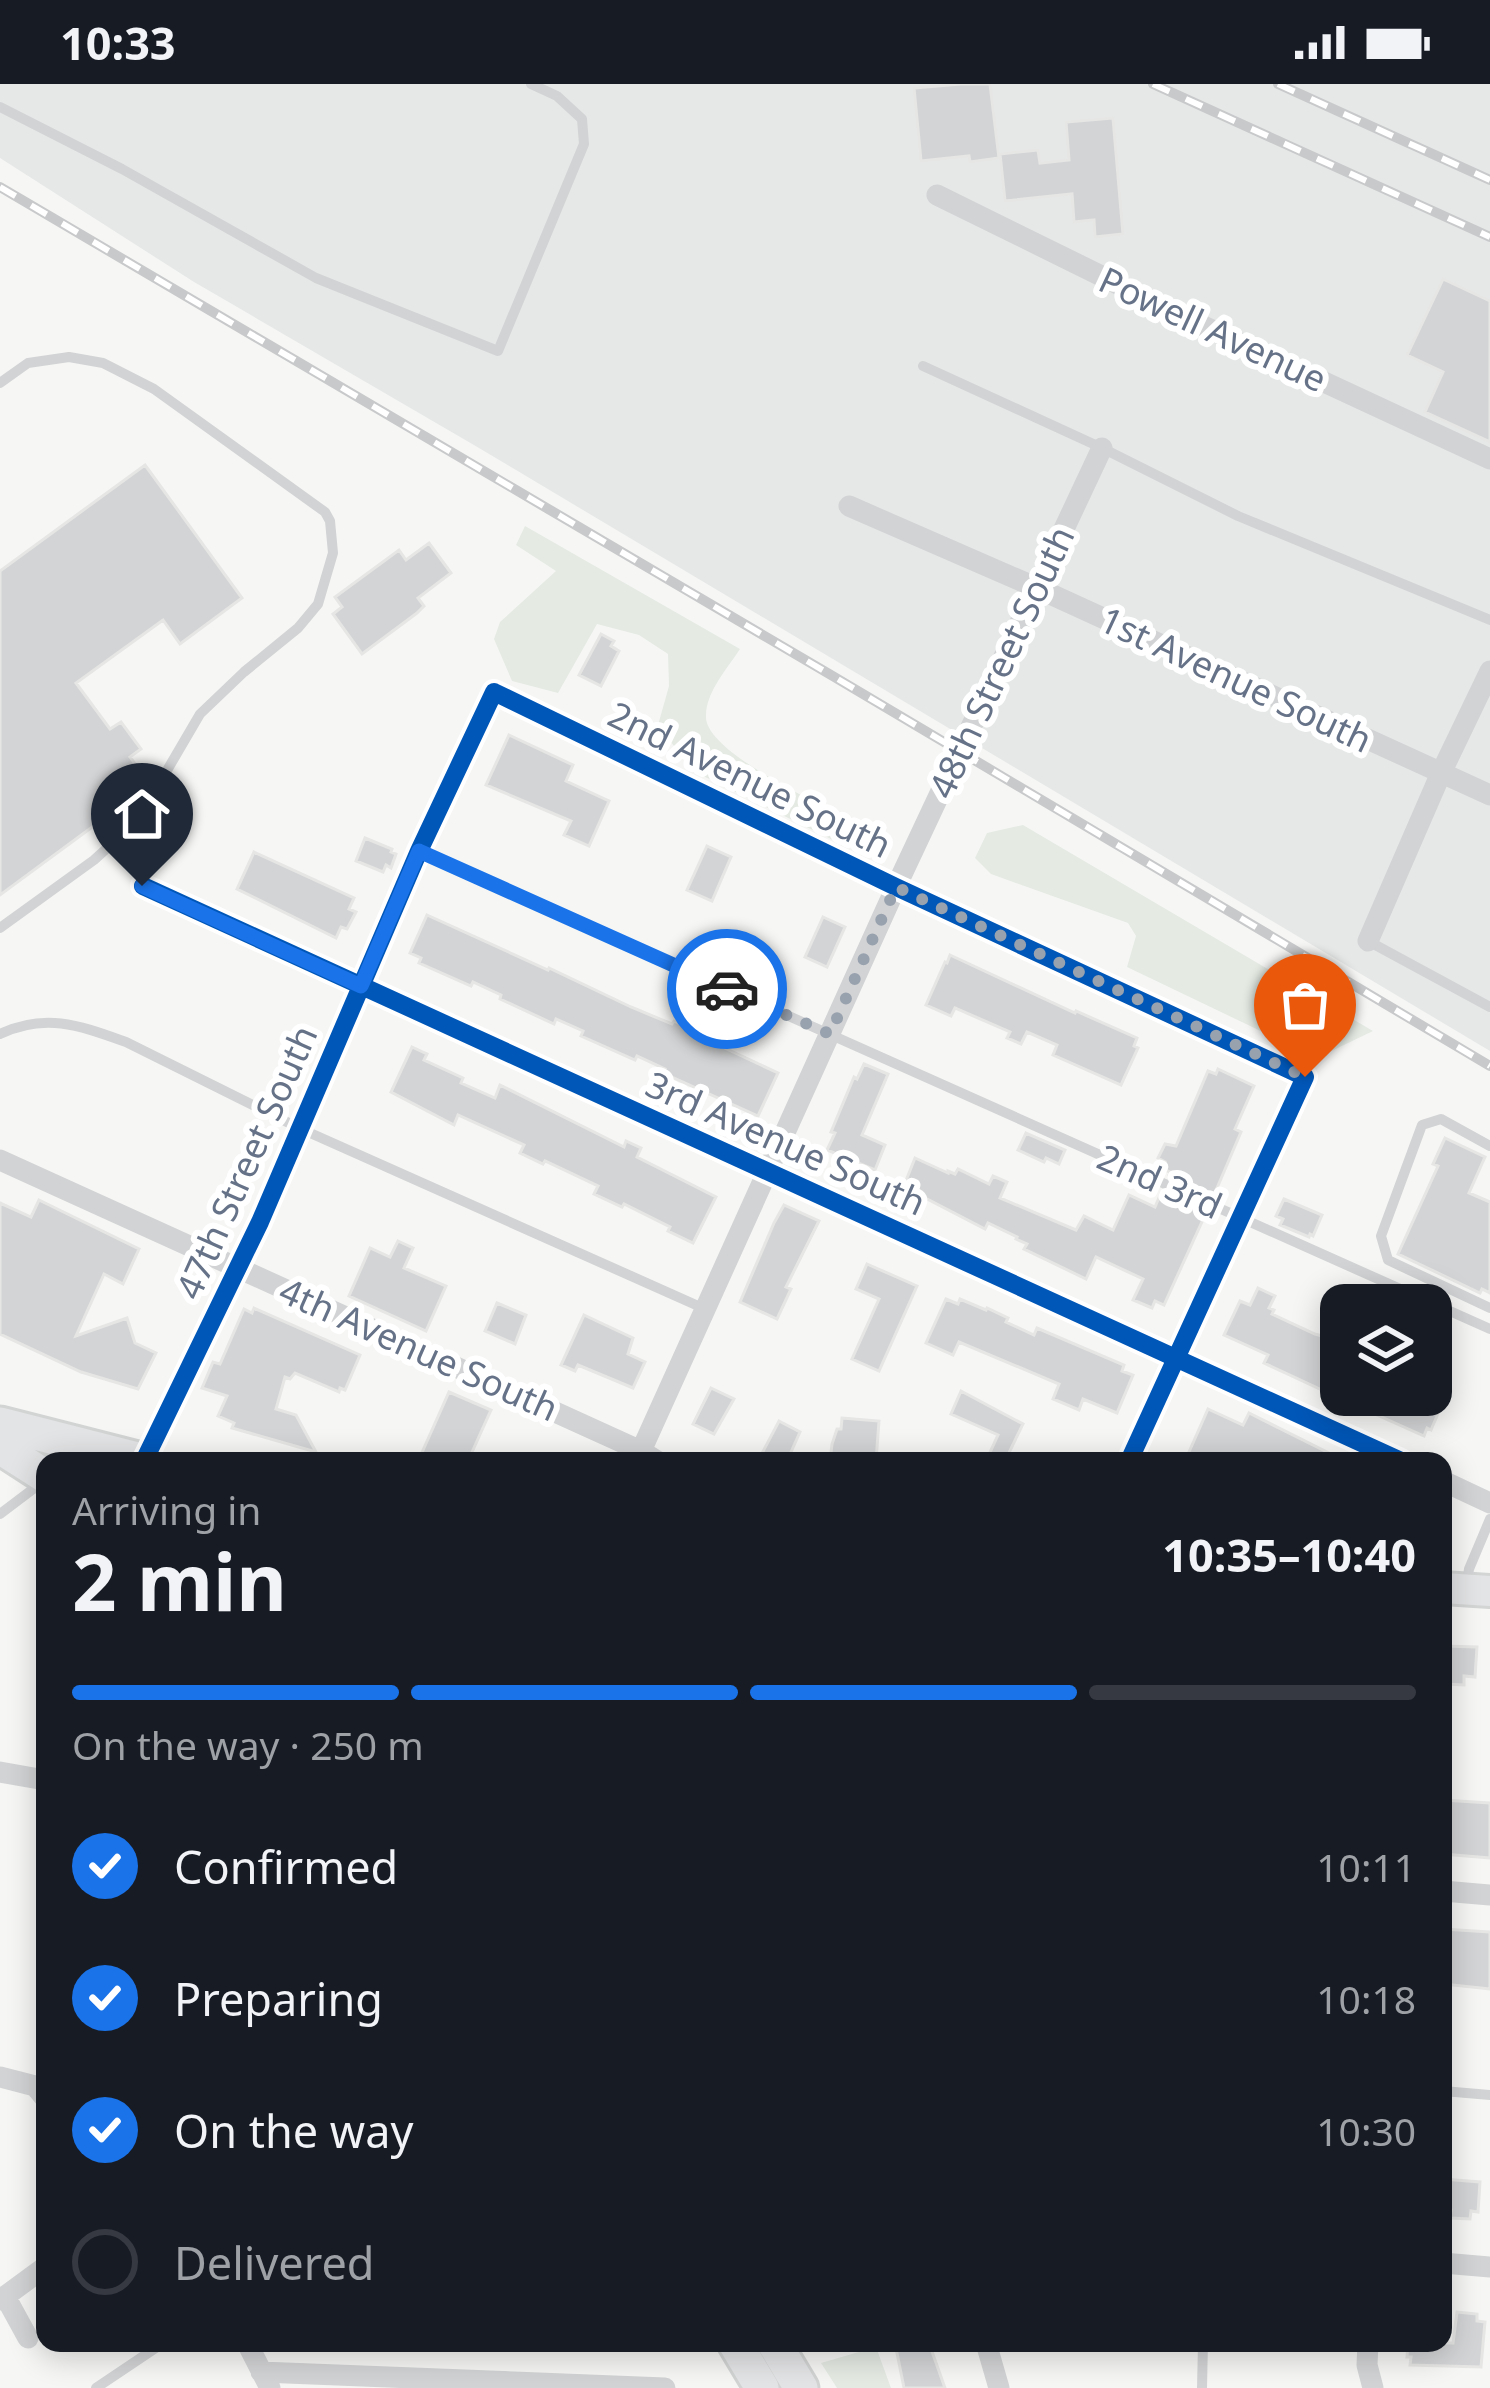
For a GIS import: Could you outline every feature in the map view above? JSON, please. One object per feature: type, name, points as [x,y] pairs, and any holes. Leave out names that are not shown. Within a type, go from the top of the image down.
[{"type":"main road","points":[[1,1442],[76,1452]]},
{"type":"main road","points":[[1,1442],[36,1471]]},
{"type":"main road","points":[[740,2352],[762,2388]]},
{"type":"main road","points":[[779,2352],[801,2388]]},
{"type":"street","name":"Powell Avenue","points":[[938,195],[1199,324],[1490,458]]},
{"type":"street","name":"48th Street South","points":[[651,1452],[705,1309],[1102,448]]},
{"type":"street","name":"1st Avenue South","points":[[849,506],[1490,795]]},
{"type":"street","points":[[1368,940],[1490,671]]},
{"type":"street","name":"2nd Avenue South","points":[[494,692],[896,887],[1305,1077],[1241,1216]]},
{"type":"street","name":"47th Street South","points":[[148,1452],[260,1222],[419,851],[494,692]]},
{"type":"street","name":"3rd Avenue South","points":[[142,886],[1382,1452]]},
{"type":"street","name":"4th Avenue South","points":[[0,1160],[640,1452]]},
{"type":"street","points":[[1134,1452],[1241,1216]]},
{"type":"street","points":[[1452,1484],[1490,1502]]},
{"type":"street","points":[[0,1772],[36,1778]]},
{"type":"street","points":[[1452,1892],[1490,1895]]},
{"type":"street","points":[[0,2077],[36,2087]]},
{"type":"street","points":[[1452,2264],[1490,2267]]},
{"type":"street","points":[[28,2338],[2,2298],[36,2273]]},
{"type":"street","points":[[252,2352],[266,2380],[665,2388]]},
{"type":"street","points":[[989,2352],[999,2388]]},
{"type":"street","points":[[1368,2352],[1373,2388]]},
{"type":"lane","points":[[0,107],[316,278],[498,351],[584,144],[582,119],[560,90],[531,84]]},
{"type":"lane","points":[[0,383],[28,363],[69,357],[103,363],[137,380],[325,512],[334,553],[318,604],[298,628],[200,714],[138,820],[94,860],[0,928]]},
{"type":"lane","points":[[923,366],[1238,516],[1490,620]]},
{"type":"lane","name":"2nd 3rd","points":[[419,851],[1490,1329]]},
{"type":"lane","points":[[1368,940],[1490,1007]]},
{"type":"lane","points":[[0,1034],[47,1021],[126,1042],[298,1128],[705,1309]]},
{"type":"lane","points":[[1490,1146],[1441,1119],[1422,1126],[1381,1236],[1388,1259],[1490,1308]]},
{"type":"lane","points":[[0,1514],[36,1485]]},
{"type":"lane","points":[[1467,1590],[1469,1569],[1490,1520]]},
{"type":"lane","points":[[1452,2092],[1490,2095]]},
{"type":"lane","points":[[96,2388],[150,2352]]},
{"type":"lane","points":[[1202,2388],[1203,2352]]},
{"type":"shaded area","points":[[0,84],[1490,84],[1490,1051],[194,282],[0,158]]},
{"type":"shaded area","points":[[525,526],[740,649],[709,698],[710,730],[765,775],[847,819],[835,841],[693,771],[658,725],[669,686],[668,654],[639,635],[597,624],[558,693],[512,681],[494,639],[500,622],[556,571],[516,545]]},
{"type":"shaded area","points":[[1023,825],[1373,1031],[1317,1058],[1127,967],[1136,936],[1128,923],[991,874],[975,858],[987,833]]},
{"type":"shaded area","points":[[859,2352],[878,2352],[891,2388],[837,2388],[821,2363]]},
{"type":"building","points":[[990,84],[999,158],[921,161],[914,88]]},
{"type":"building","points":[[1113,118],[1123,234],[1095,237],[1094,220],[1074,222],[1072,194],[1005,201],[1000,154],[1038,150],[1040,163],[1069,160],[1066,122]]},
{"type":"building","points":[[1443,279],[1490,301],[1490,442],[1425,412],[1443,372],[1407,355]]},
{"type":"building","points":[[145,465],[242,598],[180,644],[163,620],[76,683],[110,729],[121,722],[141,749],[130,757],[142,773],[124,799],[99,822],[0,895],[0,571]]},
{"type":"building","points":[[429,543],[451,573],[418,598],[424,606],[417,613],[362,654],[333,614],[342,607],[335,597],[399,550],[406,560]]},
{"type":"building","points":[[601,634],[614,641],[611,646],[619,651],[601,686],[579,675]]},
{"type":"building","points":[[509,735],[573,765],[566,781],[609,801],[589,846],[564,835],[571,821],[486,785]]},
{"type":"building","points":[[365,838],[392,849],[396,854],[391,868],[386,865],[383,872],[356,861]]},
{"type":"building","points":[[707,846],[731,857],[712,901],[687,890]]},
{"type":"building","points":[[254,852],[354,898],[349,909],[356,912],[347,929],[341,927],[336,938],[237,889]]},
{"type":"building","points":[[427,915],[631,1007],[688,1027],[686,1030],[778,1073],[758,1116],[663,1073],[665,1069],[637,1056],[635,1060],[581,1036],[583,1031],[556,1019],[554,1024],[473,982],[471,986],[419,963],[421,958],[410,953]]},
{"type":"building","points":[[823,917],[845,927],[827,967],[805,957]]},
{"type":"building","points":[[950,955],[1137,1038],[1134,1046],[1138,1048],[1121,1085],[1053,1055],[1057,1045],[1027,1032],[1021,1044],[1007,1038],[1010,1032],[955,1008],[951,1016],[926,1005]]},
{"type":"building","points":[[412,1047],[427,1054],[424,1060],[463,1078],[461,1083],[495,1098],[500,1085],[624,1147],[626,1141],[641,1148],[637,1157],[716,1197],[693,1243],[624,1204],[594,1194],[598,1186],[520,1153],[524,1145],[458,1115],[454,1125],[391,1092]]},
{"type":"building","points":[[864,1064],[888,1074],[862,1135],[885,1145],[875,1170],[827,1150],[854,1077]]},
{"type":"building","points":[[1218,1069],[1254,1086],[1235,1129],[1241,1132],[1214,1195],[1169,1175],[1162,1169],[1165,1162],[1158,1158],[1165,1144],[1176,1146],[1208,1071],[1216,1074]]},
{"type":"building","points":[[1026,1133],[1065,1150],[1059,1164],[1018,1150]]},
{"type":"building","points":[[1445,1138],[1485,1157],[1469,1193],[1490,1202],[1490,1293],[1482,1289],[1480,1293],[1398,1254],[1438,1166],[1433,1164]]},
{"type":"building","points":[[915,1158],[948,1173],[958,1169],[989,1184],[993,1176],[1007,1182],[1000,1198],[1076,1230],[1084,1216],[1113,1230],[1129,1195],[1155,1207],[1161,1193],[1206,1213],[1164,1305],[1155,1301],[1152,1308],[1133,1300],[1143,1279],[1096,1257],[1086,1279],[1024,1249],[1027,1244],[988,1223],[985,1229],[927,1199],[924,1204],[901,1193]]},
{"type":"building","points":[[1284,1199],[1322,1215],[1313,1236],[1280,1225],[1283,1219],[1276,1216]]},
{"type":"building","points":[[39,1200],[139,1249],[123,1284],[104,1274],[76,1336],[127,1318],[135,1343],[156,1353],[138,1389],[81,1372],[0,1334],[0,1203],[31,1217]]},
{"type":"building","points":[[784,1205],[819,1221],[786,1287],[791,1289],[777,1319],[740,1302]]},
{"type":"building","points":[[398,1241],[413,1248],[404,1268],[446,1286],[426,1331],[349,1296],[370,1248],[390,1257]]},
{"type":"building","points":[[867,1264],[917,1286],[879,1371],[852,1359],[879,1299],[856,1289]]},
{"type":"building","points":[[1258,1288],[1275,1296],[1269,1308],[1272,1314],[1320,1335],[1320,1389],[1264,1363],[1268,1355],[1224,1335],[1240,1301],[1250,1305]]},
{"type":"building","points":[[946,1299],[987,1308],[1034,1335],[1037,1328],[1124,1365],[1122,1371],[1133,1375],[1117,1413],[1083,1399],[1079,1410],[1053,1399],[1059,1384],[959,1342],[953,1355],[926,1343]]},
{"type":"building","points":[[497,1303],[526,1315],[515,1344],[485,1331]]},
{"type":"building","points":[[254,1308],[360,1355],[345,1390],[339,1392],[295,1373],[290,1379],[285,1377],[276,1409],[296,1415],[316,1452],[232,1428],[234,1423],[218,1416],[227,1396],[202,1388],[213,1362],[220,1364],[244,1309],[252,1313]]},
{"type":"building","points":[[584,1315],[633,1338],[628,1354],[645,1362],[633,1388],[578,1365],[575,1371],[561,1365]]},
{"type":"building","points":[[711,1388],[734,1399],[714,1434],[693,1424]]},
{"type":"building","points":[[961,1391],[1023,1424],[1009,1452],[990,1452],[998,1435],[951,1414]]},
{"type":"building","points":[[449,1392],[491,1410],[472,1452],[422,1452]]},
{"type":"building","points":[[1208,1409],[1243,1425],[1249,1413],[1327,1452],[1189,1452]]},
{"type":"building","points":[[1379,1416],[1437,1416],[1424,1436]]},
{"type":"building","points":[[842,1418],[879,1421],[877,1452],[831,1452],[837,1429],[841,1429]]},
{"type":"building","points":[[779,1421],[800,1432],[791,1452],[763,1452]]},
{"type":"building","points":[[1452,1646],[1477,1647],[1475,1677],[1464,1676],[1464,1685],[1452,1684]]},
{"type":"building","points":[[1452,1801],[1490,1803],[1490,1858],[1452,1855]]},
{"type":"building","points":[[1452,1930],[1490,1932],[1490,1989],[1452,1985]]},
{"type":"building","points":[[1452,2180],[1480,2182],[1478,2212],[1471,2211],[1470,2219],[1452,2218]]},
{"type":"building","points":[[1457,2312],[1477,2314],[1477,2321],[1485,2322],[1481,2367],[1410,2365],[1407,2352],[1452,2352]]},
{"type":"building","points":[[897,2352],[932,2352],[945,2388],[904,2388]]},
{"type":"railway","points":[[1153,84],[1490,237]]},
{"type":"railway","points":[[1278,84],[1490,180]]},
{"type":"railway","points":[[0,187],[1490,1066]]},
{"type":"cycle path","points":[[148,1452],[260,1222],[419,851],[494,692],[896,887],[1305,1077],[1133,1452]]},
{"type":"cycle path","points":[[143,886],[1381,1452]]},
{"type":"way so far","points":[[727,989],[830,1034],[896,887],[1305,1077]]},
{"type":"route","points":[[142,886],[361,986],[419,851],[727,989]]}]
